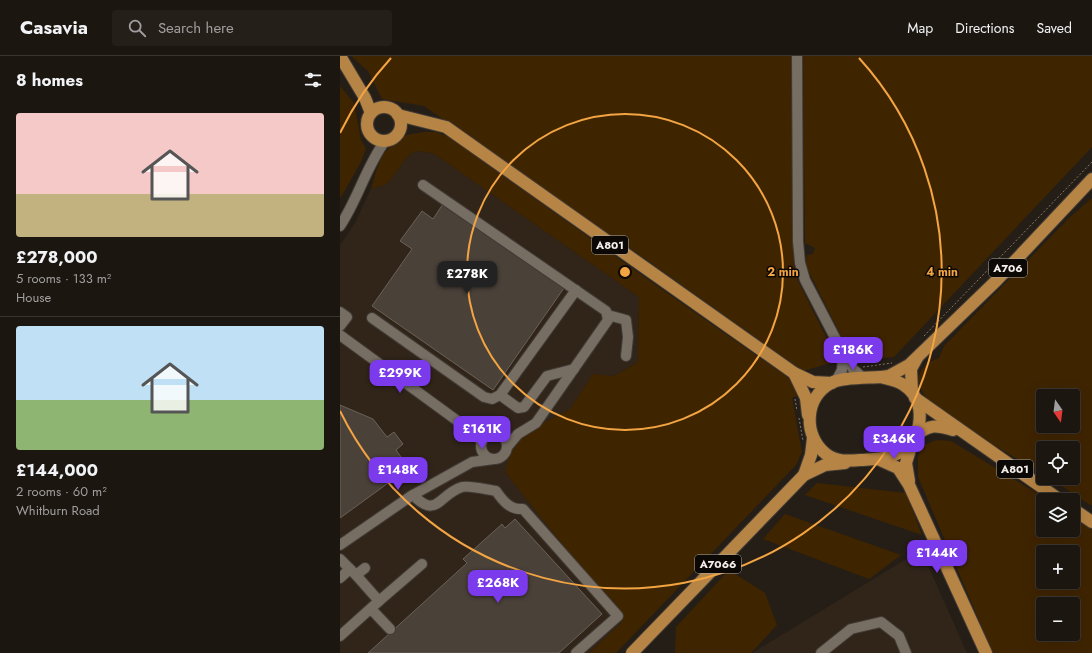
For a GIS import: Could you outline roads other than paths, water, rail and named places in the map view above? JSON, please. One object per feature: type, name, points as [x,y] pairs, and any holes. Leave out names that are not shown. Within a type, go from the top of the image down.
[{"type":"main road","points":[[340,56],[365,98],[376,110],[367,124],[371,136],[381,140],[396,137],[401,127],[398,115]]},
{"type":"main road","name":"A801","points":[[376,110],[390,108],[398,115],[446,127],[794,373],[813,382],[834,382],[868,378],[899,382],[971,439],[1050,493]]},
{"type":"main road","name":"A801","points":[[401,127],[424,122]]},
{"type":"main road","name":"A706","points":[[868,378],[888,376],[908,365],[997,280],[1092,179]]},
{"type":"main road","name":"A706","points":[[914,395],[911,369],[920,353]]},
{"type":"main road","name":"A801","points":[[794,373],[808,405],[808,441],[817,446],[827,455],[840,461],[856,461],[890,457],[903,451],[925,428],[940,426],[971,439]]},
{"type":"main road","points":[[808,421],[814,401],[824,389],[834,382]]},
{"type":"main road","points":[[909,485],[906,462],[920,420],[914,395]]},
{"type":"main road","name":"A7066","points":[[804,475],[811,455],[808,441]]},
{"type":"main road","points":[[878,459],[898,468],[909,485],[986,653]]},
{"type":"main road","name":"A7066","points":[[632,653],[804,475],[825,465],[856,461]]},
{"type":"main road","points":[[1080,514],[1092,522]]},
{"type":"street","points":[[797,56],[798,241],[800,263],[806,280],[843,353],[853,369],[868,378]]},
{"type":"street","points":[[340,226],[362,187],[381,140]]},
{"type":"street","points":[[340,545],[413,494],[472,462],[494,459],[505,454],[507,447],[518,434],[536,423],[608,320],[606,311],[423,185]]},
{"type":"street","points":[[372,318],[484,397],[492,399],[500,396],[576,290]]},
{"type":"street","points":[[340,326],[344,314]]},
{"type":"street","points":[[608,315],[626,320],[628,336],[626,356]]},
{"type":"street","points":[[340,335],[474,433],[488,439],[505,439],[507,447]]},
{"type":"street","points":[[834,382],[842,370],[843,353]]},
{"type":"street","points":[[500,396],[518,408],[524,407],[547,376],[574,369]]},
{"type":"street","points":[[472,462],[488,439],[518,434]]},
{"type":"street","points":[[488,439],[487,457],[494,459]]},
{"type":"street","points":[[413,494],[422,504],[432,506],[462,487],[469,487],[496,491],[505,504],[517,510],[523,509],[618,616],[576,653]]},
{"type":"street","points":[[340,559],[379,601]]},
{"type":"street","points":[[340,636],[422,564]]},
{"type":"street","points":[[340,578],[365,568]]},
{"type":"street","points":[[371,609],[390,630]]},
{"type":"street","points":[[821,653],[851,629],[881,622],[899,636],[906,653]]}]
